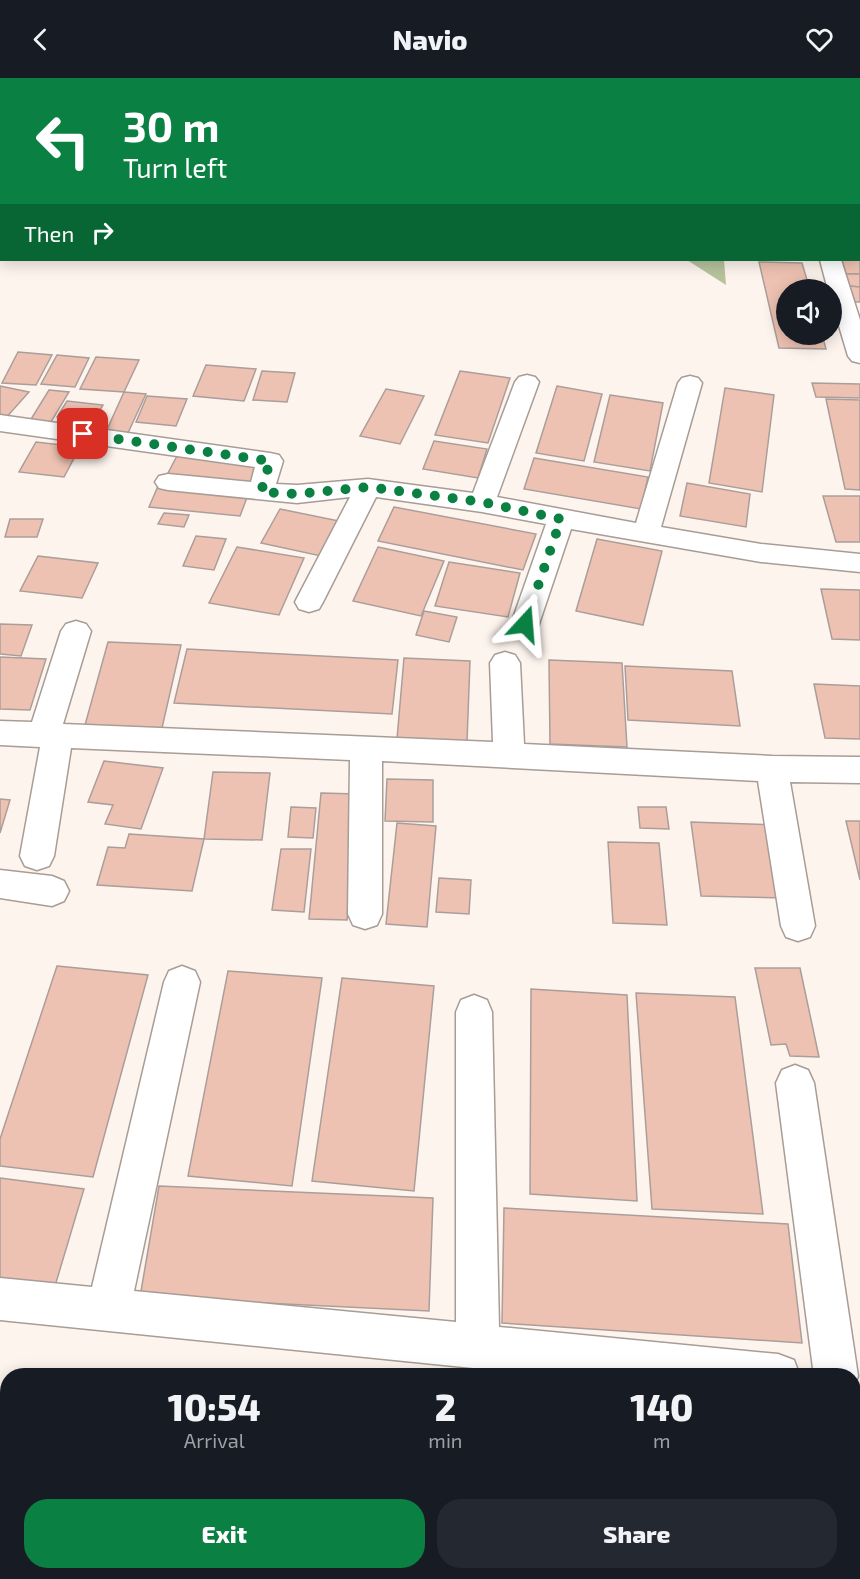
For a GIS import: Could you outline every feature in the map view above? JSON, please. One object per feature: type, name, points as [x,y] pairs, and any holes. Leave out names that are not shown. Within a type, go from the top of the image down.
[{"type":"street","points":[[830,261],[860,356]]},
{"type":"street","points":[[482,502],[526,382]]},
{"type":"street","points":[[645,534],[690,383]]},
{"type":"street","points":[[0,423],[270,461],[261,492]]},
{"type":"street","points":[[168,482],[297,494],[368,487],[482,502],[645,534],[803,559],[860,563]]},
{"type":"street","points":[[309,602],[368,487]]},
{"type":"street","points":[[525,624],[561,519]]},
{"type":"street","points":[[38,856],[51,736],[76,631]]},
{"type":"street","points":[[505,663],[509,755]]},
{"type":"street","points":[[0,734],[366,748],[772,769],[860,770]]},
{"type":"street","points":[[365,914],[366,748]]},
{"type":"street","points":[[772,769],[798,926]]},
{"type":"street","points":[[0,884],[52,891]]},
{"type":"street","points":[[108,1310],[182,981]]},
{"type":"street","points":[[474,1012],[478,1346]]},
{"type":"street","points":[[795,1083],[835,1368]]},
{"type":"street","points":[[0,1299],[698,1368]]},
{"type":"green space","points":[[689,261],[724,261],[726,285]]},
{"type":"building","points":[[842,261],[860,261],[860,274],[846,274]]},
{"type":"building","points":[[759,262],[802,263],[807,279],[776,279],[776,335]]},
{"type":"building","points":[[846,274],[860,274],[860,287],[849,286]]},
{"type":"building","points":[[849,286],[860,287],[860,302],[855,302]]},
{"type":"building","points":[[778,345],[825,345],[826,349],[779,348]]},
{"type":"building","points":[[18,352],[52,355],[36,385],[2,383]]},
{"type":"building","points":[[57,355],[89,358],[75,387],[41,384]]},
{"type":"building","points":[[96,357],[139,360],[124,392],[80,389]]},
{"type":"building","points":[[206,365],[256,369],[244,401],[193,396]]},
{"type":"building","points":[[262,371],[295,373],[287,402],[253,400]]},
{"type":"building","points":[[460,371],[510,378],[488,443],[435,435]]},
{"type":"building","points":[[812,383],[860,384],[860,398],[816,397]]},
{"type":"building","points":[[0,386],[29,392],[4,420],[0,419]]},
{"type":"building","points":[[557,386],[602,394],[584,461],[536,453]]},
{"type":"building","points":[[725,388],[774,395],[762,492],[709,483]]},
{"type":"building","points":[[386,389],[424,396],[400,444],[360,436]]},
{"type":"building","points":[[49,390],[69,392],[48,427],[28,424]]},
{"type":"building","points":[[124,392],[146,394],[127,435],[105,434]]},
{"type":"building","points":[[610,395],[663,403],[650,471],[594,462]]},
{"type":"building","points":[[147,396],[187,399],[176,426],[136,422]]},
{"type":"building","points":[[826,399],[860,400],[860,490],[845,489]]},
{"type":"building","points":[[67,401],[103,405],[93,421],[57,417]]},
{"type":"building","points":[[434,441],[487,449],[478,478],[423,469]]},
{"type":"building","points":[[36,442],[80,447],[64,477],[19,472]]},
{"type":"building","points":[[178,454],[260,466],[249,487],[167,475]]},
{"type":"building","points":[[534,458],[648,477],[641,509],[524,489]]},
{"type":"building","points":[[687,483],[750,494],[746,527],[680,516]]},
{"type":"building","points":[[158,486],[248,495],[240,516],[149,507]]},
{"type":"building","points":[[823,496],[860,496],[860,542],[836,542]]},
{"type":"building","points":[[394,507],[536,534],[523,570],[378,541]]},
{"type":"building","points":[[280,509],[339,521],[321,556],[261,543]]},
{"type":"building","points":[[164,513],[189,515],[184,527],[158,524]]},
{"type":"building","points":[[10,519],[43,519],[37,537],[5,537]]},
{"type":"building","points":[[196,536],[226,539],[214,570],[183,566]]},
{"type":"building","points":[[597,539],[662,551],[643,625],[576,611]]},
{"type":"building","points":[[237,547],[304,558],[279,615],[209,603]]},
{"type":"building","points":[[378,547],[444,561],[421,616],[353,601]]},
{"type":"building","points":[[38,556],[98,563],[82,598],[20,591]]},
{"type":"building","points":[[449,562],[520,573],[508,617],[435,606]]},
{"type":"building","points":[[821,589],[860,590],[860,640],[832,639]]},
{"type":"building","points":[[424,611],[457,617],[449,642],[416,635]]},
{"type":"building","points":[[0,624],[32,625],[21,656],[0,654]]},
{"type":"building","points":[[108,642],[181,645],[162,728],[85,725]]},
{"type":"building","points":[[187,649],[398,660],[392,714],[174,703]]},
{"type":"building","points":[[0,657],[46,659],[30,710],[0,709]]},
{"type":"building","points":[[404,658],[470,661],[467,742],[397,739]]},
{"type":"building","points":[[549,660],[622,663],[627,747],[550,744]]},
{"type":"building","points":[[625,666],[732,671],[740,726],[628,720]]},
{"type":"building","points":[[814,684],[860,686],[860,739],[825,738]]},
{"type":"building","points":[[104,761],[163,768],[141,829],[105,824],[113,805],[88,802]]},
{"type":"building","points":[[213,772],[270,773],[262,840],[204,839]]},
{"type":"building","points":[[387,779],[433,780],[433,822],[385,821]]},
{"type":"building","points":[[321,793],[357,794],[347,920],[309,919]]},
{"type":"building","points":[[0,799],[10,800],[0,833]]},
{"type":"building","points":[[291,807],[316,808],[313,838],[288,837]]},
{"type":"building","points":[[638,807],[666,807],[669,829],[640,828]]},
{"type":"building","points":[[846,821],[860,821],[860,880]]},
{"type":"building","points":[[691,822],[776,825],[789,898],[701,896]]},
{"type":"building","points":[[397,823],[436,826],[427,927],[386,924]]},
{"type":"building","points":[[129,834],[204,839],[192,891],[97,885],[108,847],[125,848]]},
{"type":"building","points":[[608,842],[659,843],[667,925],[613,923]]},
{"type":"building","points":[[281,849],[311,849],[304,912],[272,910]]},
{"type":"building","points":[[439,878],[471,880],[469,914],[436,912]]},
{"type":"building","points":[[57,966],[148,975],[93,1177],[0,1166],[0,1139]]},
{"type":"building","points":[[755,968],[800,968],[819,1057],[790,1056],[786,1044],[771,1045]]},
{"type":"building","points":[[228,971],[322,978],[292,1186],[188,1176]]},
{"type":"building","points":[[342,978],[434,986],[414,1191],[312,1181]]},
{"type":"building","points":[[531,989],[627,995],[637,1201],[530,1194]]},
{"type":"building","points":[[636,993],[735,997],[763,1214],[652,1209]]},
{"type":"building","points":[[0,1178],[84,1189],[52,1296],[0,1288]]},
{"type":"building","points":[[159,1186],[433,1198],[429,1311],[140,1297]]},
{"type":"building","points":[[504,1208],[788,1224],[802,1343],[502,1323]]},
{"type":"route","points":[[83,434],[270,461],[261,492],[297,494],[368,487],[482,502],[561,519],[525,624]]}]
